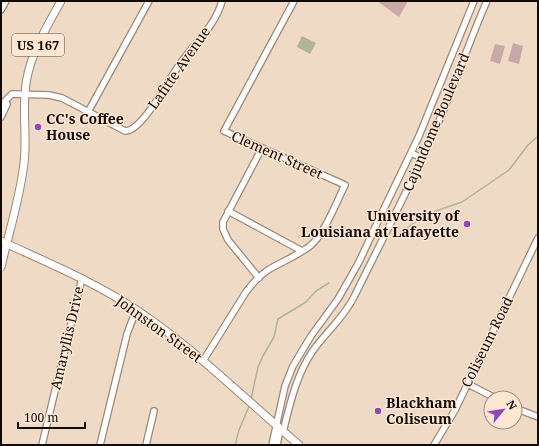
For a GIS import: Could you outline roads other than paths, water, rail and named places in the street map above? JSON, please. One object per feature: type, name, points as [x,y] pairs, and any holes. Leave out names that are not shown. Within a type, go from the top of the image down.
[{"type":"main road","name":"US 167","points":[[4,242],[18,199],[24,162],[24,94],[28,72],[34,54],[61,1]]},
{"type":"main road","points":[[1,267],[4,242]]},
{"type":"main road","name":"Johnston Street","points":[[4,242],[82,278],[138,311],[171,334],[299,445]]},
{"type":"street","points":[[1,10],[6,1]]},
{"type":"street","points":[[1,117],[7,104],[3,103],[12,94],[58,96],[88,112],[148,1]]},
{"type":"street","name":"Lafitte Avenue","points":[[88,112],[125,131],[130,130],[150,110],[180,63],[200,41],[217,15],[222,1]]},
{"type":"street","name":"Clement Street","points":[[294,1],[224,131],[345,185],[324,226],[310,246],[302,251]]},
{"type":"street","name":"Cajundome Boulevard","points":[[280,428],[285,386],[295,362],[311,336],[338,299],[353,274],[411,153],[474,1]]},
{"type":"street","name":"Cajundome Boulevard","points":[[280,428],[304,367],[315,348],[342,317],[363,279],[422,158],[448,101],[487,1]]},
{"type":"street","points":[[259,278],[228,240],[223,229],[223,222],[262,148]]},
{"type":"street","points":[[411,153],[422,158]]},
{"type":"street","points":[[203,361],[246,292],[269,269],[302,251],[228,211]]},
{"type":"street","name":"Coliseum Road","points":[[434,445],[451,417],[468,384],[538,238]]},
{"type":"street","points":[[353,274],[363,279]]},
{"type":"street","name":"Amaryllis Drive","points":[[42,445],[82,278]]},
{"type":"street","points":[[100,445],[127,334],[133,318],[138,311]]},
{"type":"street","points":[[468,384],[483,392]]},
{"type":"street","points":[[146,445],[154,411]]},
{"type":"street","points":[[523,411],[538,417]]},
{"type":"street","points":[[272,445],[280,428]]},
{"type":"street","points":[[277,445],[280,428]]},
{"type":"waterway","points":[[401,232],[433,212],[462,202],[509,170],[528,145],[538,136]]},
{"type":"waterway","points":[[251,399],[258,367],[274,337],[278,319],[306,302],[316,291],[329,283]]},
{"type":"waterway","points":[[235,445],[239,430],[250,404]]},
{"type":"place","name":"CC's Coffee House","points":[[38,127]]},
{"type":"place","name":"University of Louisiana at Lafayette","points":[[467,224]]},
{"type":"place","name":"Blackham Coliseum","points":[[378,411]]}]
